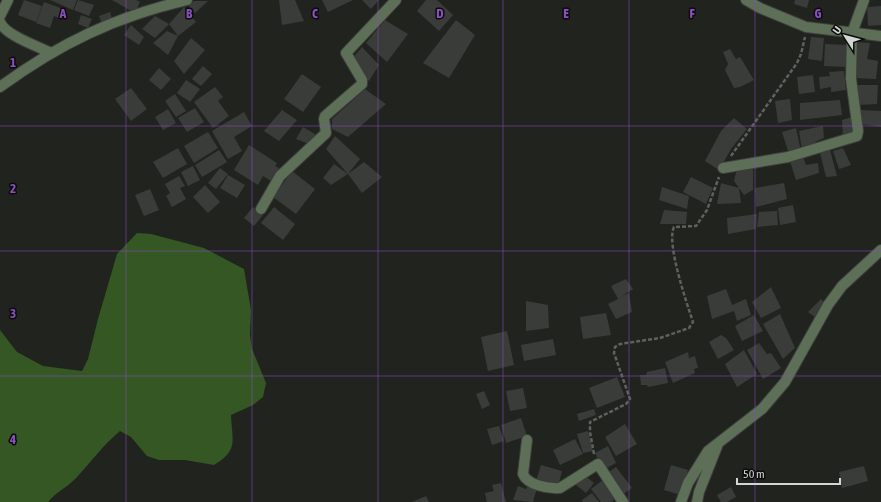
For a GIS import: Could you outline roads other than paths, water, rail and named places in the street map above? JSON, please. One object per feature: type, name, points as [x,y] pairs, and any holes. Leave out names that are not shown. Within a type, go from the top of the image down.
[{"type":"street","points":[[0,16],[8,0]]},
{"type":"street","points":[[0,87],[51,53],[87,33],[150,9],[187,0]]},
{"type":"street","points":[[261,209],[280,176],[326,133],[325,116],[362,84],[362,80],[346,53],[396,0]]},
{"type":"street","points":[[746,0],[760,8],[806,27],[881,36]]},
{"type":"street","points":[[723,168],[788,157],[857,136],[858,131],[852,80],[852,33],[864,0]]},
{"type":"street","points":[[0,22],[2,27],[20,38],[51,53]]},
{"type":"street","points":[[682,502],[683,493],[699,462],[708,451],[762,409],[785,382],[828,305],[837,292],[881,250]]},
{"type":"street","points":[[526,440],[525,479],[530,482],[560,488],[598,464],[623,502]]},
{"type":"street","points":[[697,502],[699,492],[719,442]]}]
